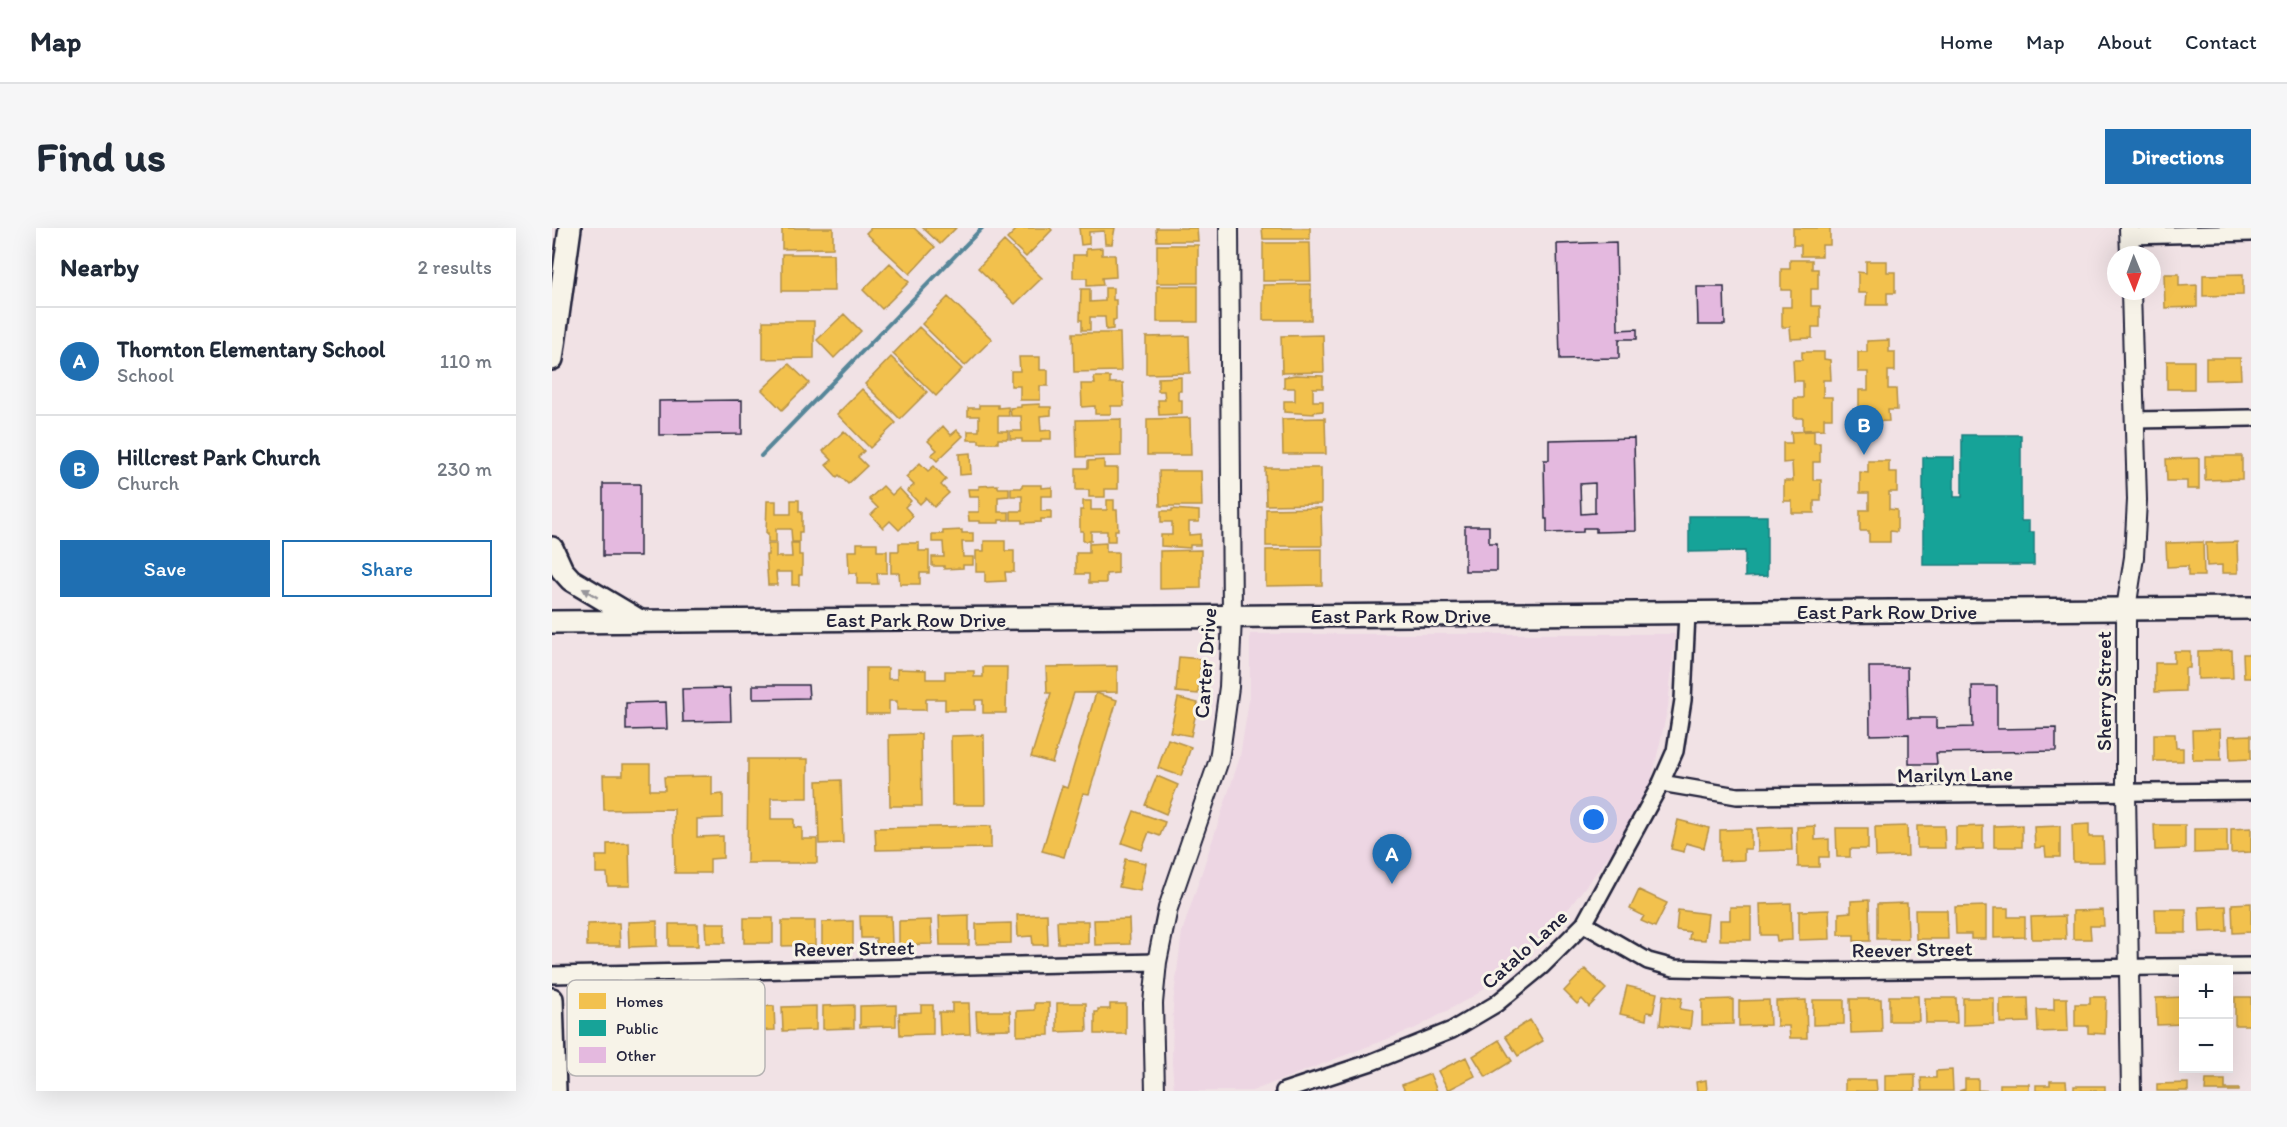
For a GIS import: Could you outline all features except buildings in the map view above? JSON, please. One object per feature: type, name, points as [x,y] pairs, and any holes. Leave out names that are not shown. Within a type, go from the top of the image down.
[{"type":"main road","points":[[552,359],[570,228]]},
{"type":"main road","points":[[552,548],[562,570],[571,580],[641,621]]},
{"type":"main road","name":"East Park Row Drive","points":[[552,622],[696,619],[2251,608]]},
{"type":"main road","points":[[552,999],[555,1091]]},
{"type":"street","name":"Carter Drive","points":[[1155,1091],[1153,1003],[1157,962],[1168,908],[1219,760],[1229,687],[1232,616],[1229,228]]},
{"type":"street","points":[[2129,232],[2251,234]]},
{"type":"street","name":"Sherry Street","points":[[2131,300],[2137,500],[2134,557],[2126,609],[2126,793],[2131,1091]]},
{"type":"street","points":[[2135,420],[2251,418]]},
{"type":"street","name":"Catalo Lane","points":[[1284,1091],[1372,1062],[1452,1030],[1496,1004],[1542,966],[1584,924],[1661,783],[1675,751],[1680,731],[1687,613]]},
{"type":"street","name":"Marilyn Lane","points":[[1661,783],[1737,796],[2251,791]]},
{"type":"street","name":"Reever Street","points":[[1584,924],[1648,961],[1674,968],[1820,971],[2251,966]]},
{"type":"street","name":"Reever Street","points":[[552,975],[1157,962]]},
{"type":"shaded area","points":[[1250,634],[1675,634],[1668,707],[1652,778],[1621,840],[1569,908],[1527,953],[1477,994],[1416,1028],[1252,1091],[1174,1091],[1173,1004],[1182,932],[1240,757],[1250,694]]},
{"type":"waterway","points":[[761,456],[982,228]]},
{"type":"place","name":"Hillcrest Park Church","points":[[1864,455]]},
{"type":"place","name":"Thornton Elementary School","points":[[1392,884]]}]
